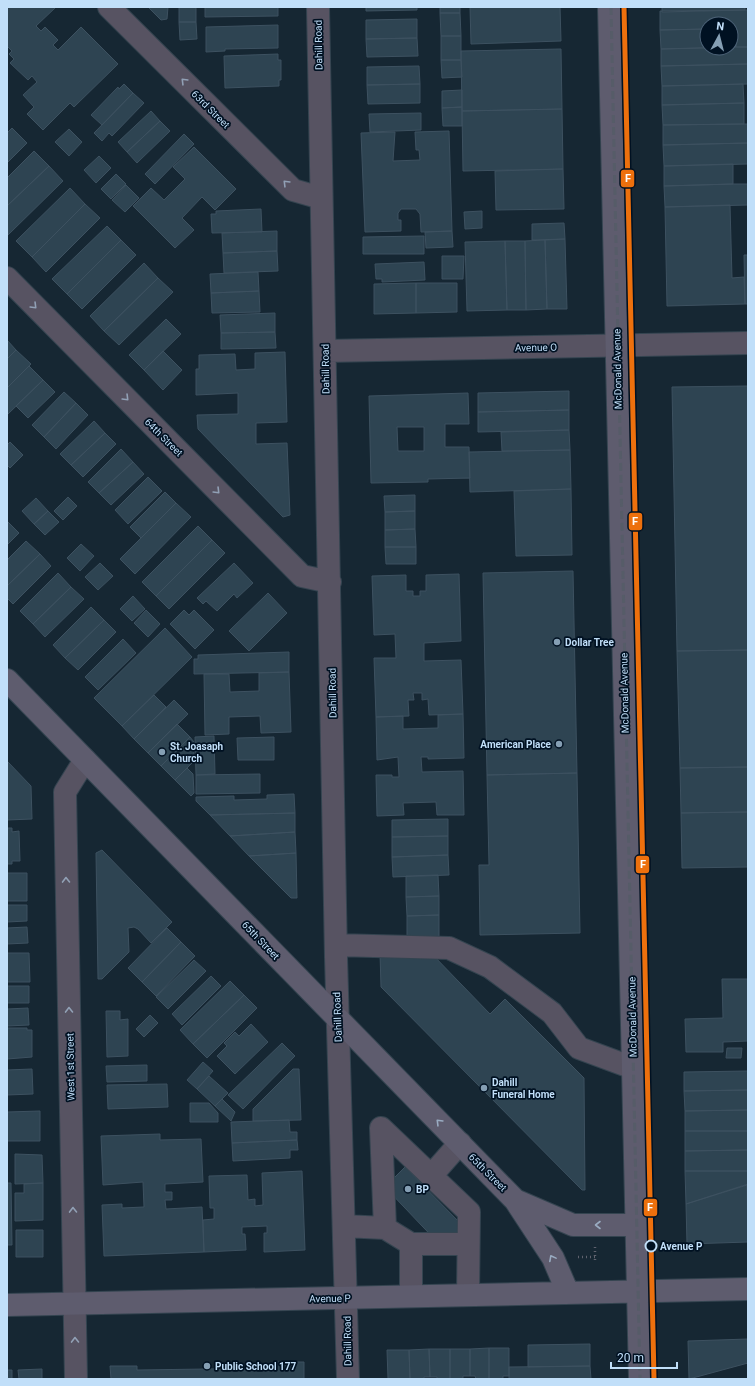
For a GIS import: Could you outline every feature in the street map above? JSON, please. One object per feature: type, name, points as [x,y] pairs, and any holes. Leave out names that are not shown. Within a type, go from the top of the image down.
[{"type":"main road","name":"McDonald Avenue","points":[[609,7],[640,1379]]},
{"type":"main road","name":"65th Street","points":[[7,680],[515,1200],[553,1258],[568,1293]]},
{"type":"main road","name":"65th Street","points":[[515,1200],[573,1225],[637,1225]]},
{"type":"main road","name":"Avenue P","points":[[7,1305],[748,1289]]},
{"type":"street","name":"63rd Street","points":[[109,7],[293,190],[321,198]]},
{"type":"street","name":"Dahill Road","points":[[318,7],[337,1018],[348,1379]]},
{"type":"street","name":"64th Street","points":[[7,278],[302,576],[330,582]]},
{"type":"street","name":"Avenue O","points":[[325,351],[748,343]]},
{"type":"street","name":"West 1st Street","points":[[76,1379],[65,792],[85,760]]},
{"type":"street","points":[[336,945],[449,948],[490,967],[552,1013],[579,1048],[634,1068]]},
{"type":"street","points":[[385,1228],[381,1128],[469,1212],[468,1295]]},
{"type":"street","points":[[430,1176],[460,1143]]},
{"type":"street","points":[[344,1226],[385,1228],[411,1244],[468,1244]]},
{"type":"street","points":[[411,1244],[411,1296]]},
{"type":"path","points":[[594,1244],[595,1262]]},
{"type":"path","points":[[578,1257],[595,1257]]},
{"type":"building","points":[[7,7],[56,7],[36,26],[41,31],[45,27],[58,40],[53,45],[58,50],[81,27],[118,64],[74,107],[70,103],[43,130],[27,114],[34,107],[23,95],[37,82],[32,76],[28,80],[10,63],[14,59],[9,54],[12,51],[7,46]]},
{"type":"building","points":[[148,7],[168,7],[167,19],[161,20]]},
{"type":"building","points":[[179,7],[196,7],[196,22],[179,22]]},
{"type":"building","points":[[205,7],[278,7],[278,16],[205,17]]},
{"type":"building","points":[[366,7],[417,7],[417,10],[366,11]]},
{"type":"building","points":[[440,7],[460,7],[460,13],[440,13]]},
{"type":"building","points":[[470,7],[560,7],[561,41],[471,44]]},
{"type":"building","points":[[662,7],[745,7],[745,10],[662,12]]},
{"type":"building","points":[[748,10],[748,47],[739,47],[739,16],[699,16],[699,29],[660,30],[660,11]]},
{"type":"building","points":[[440,13],[460,13],[461,36],[441,36]]},
{"type":"building","points":[[417,19],[417,38],[366,39],[366,20]]},
{"type":"building","points":[[179,22],[196,22],[197,39],[180,40]]},
{"type":"building","points":[[278,25],[278,48],[225,49],[225,51],[206,52],[206,27]]},
{"type":"building","points":[[699,29],[699,48],[661,49],[660,30]]},
{"type":"building","points":[[441,36],[461,36],[461,60],[441,60]]},
{"type":"building","points":[[417,38],[418,56],[367,57],[366,39]]},
{"type":"building","points":[[739,47],[748,47],[748,64],[661,66],[661,49],[699,48],[699,56],[739,56]]},
{"type":"building","points":[[561,49],[562,109],[462,111],[461,51]]},
{"type":"building","points":[[278,54],[278,60],[281,60],[281,80],[279,80],[279,86],[225,88],[224,56]]},
{"type":"building","points":[[441,60],[461,60],[462,77],[442,78]]},
{"type":"building","points":[[748,64],[748,84],[662,86],[661,66]]},
{"type":"building","points":[[419,66],[420,84],[367,85],[367,67]]},
{"type":"building","points":[[124,84],[133,93],[102,125],[91,115],[118,87],[119,89]]},
{"type":"building","points":[[420,84],[420,103],[368,104],[367,85]]},
{"type":"building","points":[[743,84],[744,103],[662,105],[662,86]]},
{"type":"building","points":[[462,90],[462,107],[442,108],[442,91]]},
{"type":"building","points":[[133,93],[144,103],[112,136],[109,133],[102,141],[94,133]]},
{"type":"building","points":[[744,103],[744,124],[663,125],[662,105]]},
{"type":"building","points":[[462,107],[462,126],[443,126],[442,108]]},
{"type":"building","points":[[562,109],[563,169],[463,171],[462,111]]},
{"type":"building","points":[[151,111],[160,121],[127,152],[118,142]]},
{"type":"building","points":[[421,113],[421,130],[370,132],[369,114]]},
{"type":"building","points":[[160,121],[170,131],[137,163],[127,152]]},
{"type":"building","points":[[748,124],[748,143],[663,145],[663,125]]},
{"type":"building","points":[[12,128],[27,143],[7,163],[7,133]]},
{"type":"building","points":[[69,129],[82,142],[69,156],[55,142]]},
{"type":"building","points":[[449,131],[452,231],[421,232],[420,214],[416,209],[401,209],[398,213],[398,220],[401,220],[401,231],[365,232],[361,133],[395,132],[393,161],[420,160],[419,150],[416,150],[415,132]]},
{"type":"building","points":[[184,134],[194,144],[155,184],[145,174]]},
{"type":"building","points":[[748,143],[748,164],[664,166],[663,145]]},
{"type":"building","points":[[194,147],[236,189],[215,210],[202,197],[182,218],[194,230],[175,248],[133,206],[151,188],[164,200],[185,179],[173,167]]},
{"type":"building","points":[[34,151],[49,166],[7,206],[7,178]]},
{"type":"building","points":[[99,156],[111,168],[96,183],[84,170]]},
{"type":"building","points":[[733,164],[733,184],[664,186],[664,166]]},
{"type":"building","points":[[49,166],[63,181],[8,235],[7,206]]},
{"type":"building","points":[[563,169],[564,209],[496,210],[495,171]]},
{"type":"building","points":[[116,174],[126,184],[111,199],[101,189]]},
{"type":"building","points":[[748,184],[748,205],[665,207],[664,186]]},
{"type":"building","points":[[126,185],[139,198],[125,212],[112,200]]},
{"type":"building","points":[[70,188],[85,204],[32,257],[16,241]]},
{"type":"building","points":[[85,204],[100,218],[46,272],[32,257]]},
{"type":"building","points":[[730,205],[732,278],[744,277],[745,304],[667,306],[665,207]]},
{"type":"building","points":[[261,209],[262,232],[212,233],[211,214],[216,214],[216,211]]},
{"type":"building","points":[[482,211],[482,228],[465,229],[464,212]]},
{"type":"building","points":[[564,223],[565,239],[532,240],[532,224]]},
{"type":"building","points":[[107,226],[121,240],[67,294],[52,279]]},
{"type":"building","points":[[277,231],[277,251],[223,253],[222,233]]},
{"type":"building","points":[[452,231],[453,247],[426,248],[425,232]]},
{"type":"building","points":[[424,236],[424,254],[363,254],[363,237]]},
{"type":"building","points":[[565,239],[567,309],[547,309],[545,240]]},
{"type":"building","points":[[121,240],[136,255],[82,309],[67,294]]},
{"type":"building","points":[[545,240],[547,309],[526,310],[525,241]]},
{"type":"building","points":[[505,241],[507,310],[467,311],[465,242]]},
{"type":"building","points":[[505,241],[525,241],[526,310],[507,310]]},
{"type":"building","points":[[277,251],[278,271],[224,273],[223,253]]},
{"type":"building","points":[[744,255],[748,255],[748,304],[745,304]]},
{"type":"building","points":[[442,256],[464,256],[463,279],[442,279]]},
{"type":"building","points":[[424,262],[425,280],[382,282],[382,279],[376,279],[375,264]]},
{"type":"building","points":[[144,263],[158,278],[104,331],[90,316]]},
{"type":"building","points":[[258,272],[259,291],[211,293],[210,274]]},
{"type":"building","points":[[158,278],[173,292],[119,345],[104,331]]},
{"type":"building","points":[[416,283],[457,283],[457,312],[416,313]]},
{"type":"building","points":[[416,283],[416,313],[374,314],[374,284]]},
{"type":"building","points":[[259,291],[260,312],[212,313],[211,293]]},
{"type":"building","points":[[275,313],[275,332],[221,333],[220,315]]},
{"type":"building","points":[[166,319],[181,334],[144,370],[129,355]]},
{"type":"building","points":[[275,332],[276,348],[221,349],[221,333]]},
{"type":"building","points":[[7,340],[16,350],[7,359]]},
{"type":"building","points":[[16,350],[31,364],[7,388],[7,359]]},
{"type":"building","points":[[163,351],[182,370],[163,390],[144,370]]},
{"type":"building","points":[[285,352],[287,422],[256,423],[256,444],[287,443],[290,515],[283,517],[198,429],[197,415],[238,414],[238,393],[196,395],[196,369],[199,369],[199,355],[235,354],[236,370],[255,369],[255,353]]},
{"type":"building","points":[[29,366],[43,380],[7,415],[7,388]]},
{"type":"building","points":[[43,380],[55,392],[28,418],[16,406]]},
{"type":"building","points":[[748,386],[748,650],[677,651],[672,387]]},
{"type":"building","points":[[569,391],[569,410],[478,412],[478,393]]},
{"type":"building","points":[[64,392],[76,403],[44,437],[32,425]]},
{"type":"building","points":[[468,393],[469,424],[445,424],[445,447],[469,447],[470,478],[428,479],[428,482],[371,483],[369,396]],"holes":[[[397,427],[424,427],[424,451],[398,451]]]},
{"type":"building","points":[[76,403],[88,415],[56,449],[44,437]]},
{"type":"building","points":[[569,410],[569,430],[478,432],[478,412]]},
{"type":"building","points":[[94,421],[105,433],[71,465],[60,454]]},
{"type":"building","points":[[569,430],[570,450],[502,451],[501,432]]},
{"type":"building","points":[[105,433],[116,444],[83,477],[71,465]]},
{"type":"building","points":[[10,442],[23,455],[10,468],[7,465],[7,445]]},
{"type":"building","points":[[121,449],[133,462],[99,493],[88,482]]},
{"type":"building","points":[[570,450],[571,489],[470,492],[469,452]]},
{"type":"building","points":[[133,462],[144,474],[111,505],[99,493]]},
{"type":"building","points":[[148,477],[162,491],[128,524],[115,510]]},
{"type":"building","points":[[571,489],[572,555],[516,556],[514,491]]},
{"type":"building","points":[[165,492],[176,503],[141,538],[130,527]]},
{"type":"building","points":[[415,495],[415,511],[385,512],[384,496]]},
{"type":"building","points":[[68,497],[77,506],[63,520],[54,511]]},
{"type":"building","points":[[36,498],[48,511],[34,524],[22,511]]},
{"type":"building","points":[[176,503],[191,517],[135,574],[120,559]]},
{"type":"building","points":[[48,511],[59,522],[45,535],[34,524]]},
{"type":"building","points":[[415,511],[415,529],[385,530],[385,512]]},
{"type":"building","points":[[7,521],[19,533],[7,545]]},
{"type":"building","points":[[198,526],[212,540],[156,596],[142,582]]},
{"type":"building","points":[[415,529],[416,547],[385,547],[385,530]]},
{"type":"building","points":[[212,540],[225,553],[169,609],[156,596]]},
{"type":"building","points":[[26,541],[40,554],[7,586],[7,560]]},
{"type":"building","points":[[81,544],[94,556],[80,571],[67,558]]},
{"type":"building","points":[[385,547],[416,547],[416,564],[386,564]]},
{"type":"building","points":[[40,554],[51,566],[13,604],[7,598],[7,586]]},
{"type":"building","points":[[100,563],[113,576],[98,590],[85,577]]},
{"type":"building","points":[[234,563],[253,583],[237,598],[234,594],[217,611],[206,601],[203,604],[197,598]]},
{"type":"building","points":[[573,571],[577,773],[487,775],[483,573]]},
{"type":"building","points":[[58,573],[71,587],[33,624],[20,611]]},
{"type":"building","points":[[459,574],[461,641],[424,643],[424,661],[461,660],[463,714],[429,715],[428,699],[422,700],[422,693],[413,693],[414,700],[408,700],[409,716],[376,717],[374,658],[396,658],[395,634],[374,635],[372,576],[406,575],[406,591],[413,591],[413,596],[420,596],[420,591],[426,591],[426,575]]},
{"type":"building","points":[[71,587],[84,599],[45,637],[33,624]]},
{"type":"building","points":[[268,593],[287,613],[249,651],[229,631]]},
{"type":"building","points":[[133,596],[145,609],[132,621],[120,609]]},
{"type":"building","points":[[91,607],[104,620],[65,658],[53,645]]},
{"type":"building","points":[[146,610],[160,624],[148,637],[134,623]]},
{"type":"building","points":[[184,610],[189,615],[194,610],[214,630],[195,649],[170,624]]},
{"type":"building","points":[[104,620],[116,632],[78,670],[65,658]]},
{"type":"building","points":[[165,628],[192,657],[122,726],[94,698]]},
{"type":"building","points":[[123,639],[136,653],[98,690],[85,677]]},
{"type":"building","points":[[748,650],[748,767],[680,768],[677,651]]},
{"type":"building","points":[[289,652],[289,672],[194,674],[194,659],[198,659],[198,655]]},
{"type":"building","points":[[289,672],[291,732],[261,733],[260,716],[229,717],[229,734],[205,735],[204,674],[229,674],[230,692],[259,691],[259,673]]},
{"type":"building","points":[[154,695],[166,707],[134,739],[122,726]]},
{"type":"building","points":[[174,700],[188,714],[148,753],[134,739]]},
{"type":"building","points":[[463,714],[464,758],[428,759],[428,757],[421,757],[422,772],[463,771],[464,815],[437,815],[436,802],[403,803],[404,815],[377,816],[376,775],[392,775],[392,777],[399,777],[398,757],[377,760],[376,717],[403,716],[403,729],[438,728],[438,715]]},
{"type":"building","points":[[177,724],[190,737],[161,766],[148,753]]},
{"type":"building","points":[[214,736],[215,774],[196,775],[195,737]]},
{"type":"building","points":[[190,737],[194,742],[194,761],[175,780],[161,766]]},
{"type":"building","points":[[274,737],[274,760],[238,760],[237,738]]},
{"type":"building","points":[[7,761],[31,786],[32,819],[7,820]]},
{"type":"building","points":[[748,767],[748,812],[681,813],[680,768]]},
{"type":"building","points":[[187,768],[193,774],[194,793],[191,796],[175,780]]},
{"type":"building","points":[[577,773],[580,933],[480,935],[479,865],[489,865],[487,775]]},
{"type":"building","points":[[260,774],[260,793],[196,794],[196,775]]},
{"type":"building","points":[[294,794],[295,813],[210,815],[196,801],[196,797],[234,796],[234,800],[267,799],[267,795]]},
{"type":"building","points":[[748,812],[748,867],[682,868],[681,813]]},
{"type":"building","points":[[295,813],[295,832],[230,836],[210,815]]},
{"type":"building","points":[[448,819],[448,836],[392,837],[392,820]]},
{"type":"building","points":[[7,828],[12,828],[12,832],[19,831],[20,861],[12,861],[12,864],[7,864]]},
{"type":"building","points":[[295,832],[296,853],[249,856],[230,836]]},
{"type":"building","points":[[448,836],[448,855],[392,857],[392,837]]},
{"type":"building","points":[[102,850],[172,922],[151,943],[138,929],[134,927],[128,928],[129,952],[102,979],[98,979],[96,853]]},
{"type":"building","points":[[296,853],[297,898],[291,898],[249,856]]},
{"type":"building","points":[[448,855],[449,875],[393,877],[392,857]]},
{"type":"building","points":[[7,873],[27,873],[27,901],[7,901]]},
{"type":"building","points":[[438,875],[439,896],[406,897],[406,876]]},
{"type":"building","points":[[439,896],[439,915],[407,916],[406,897]]},
{"type":"building","points":[[7,905],[27,905],[27,921],[7,922]]},
{"type":"building","points":[[439,915],[439,937],[407,937],[407,916]]},
{"type":"building","points":[[27,927],[28,943],[7,944],[7,928]]},
{"type":"building","points":[[167,928],[181,942],[142,982],[128,968]]},
{"type":"building","points":[[181,942],[195,956],[156,996],[142,982]]},
{"type":"building","points":[[430,952],[490,1014],[505,999],[584,1078],[585,1190],[582,1190],[381,987],[380,953]]},
{"type":"building","points":[[7,953],[29,953],[30,982],[7,982]]},
{"type":"building","points":[[194,960],[206,971],[168,1009],[156,997]]},
{"type":"building","points":[[211,976],[221,986],[182,1025],[172,1014]]},
{"type":"building","points":[[722,979],[748,979],[748,1041],[723,1042],[723,1052],[686,1052],[685,1019],[723,1018]]},
{"type":"building","points":[[230,981],[244,995],[193,1044],[180,1030]]},
{"type":"building","points":[[7,986],[29,986],[29,1003],[7,1003]]},
{"type":"building","points":[[244,995],[257,1008],[207,1058],[193,1044]]},
{"type":"building","points":[[28,1008],[29,1025],[7,1026],[7,1009]]},
{"type":"building","points":[[106,1011],[120,1011],[120,1020],[128,1019],[128,1056],[107,1057]]},
{"type":"building","points":[[150,1015],[158,1023],[144,1037],[136,1029]]},
{"type":"building","points":[[251,1024],[268,1042],[235,1074],[217,1056],[227,1046],[224,1043],[235,1032],[239,1036]]},
{"type":"building","points":[[7,1028],[27,1028],[27,1030],[32,1030],[32,1057],[7,1059]]},
{"type":"building","points":[[282,1043],[295,1056],[243,1109],[228,1095]]},
{"type":"building","points":[[727,1048],[742,1048],[741,1058],[726,1058]]},
{"type":"building","points":[[203,1062],[213,1071],[197,1089],[187,1080]]},
{"type":"building","points":[[147,1065],[147,1081],[107,1082],[106,1066]]},
{"type":"building","points":[[32,1069],[33,1094],[7,1095],[7,1070]]},
{"type":"building","points":[[293,1069],[299,1069],[301,1120],[253,1121],[253,1109]]},
{"type":"building","points":[[748,1071],[748,1090],[684,1091],[684,1072]]},
{"type":"building","points":[[209,1076],[228,1093],[215,1106],[197,1089]]},
{"type":"building","points":[[167,1084],[168,1107],[108,1109],[107,1085]]},
{"type":"building","points":[[748,1090],[748,1110],[685,1111],[684,1091]]},
{"type":"building","points":[[222,1099],[235,1112],[231,1121],[215,1106]]},
{"type":"building","points":[[190,1103],[209,1103],[218,1113],[218,1122],[190,1122]]},
{"type":"building","points":[[748,1110],[748,1131],[685,1131],[685,1111]]},
{"type":"building","points":[[40,1111],[40,1141],[7,1141],[7,1112]]},
{"type":"building","points":[[289,1120],[290,1132],[297,1132],[297,1140],[232,1143],[231,1122]]},
{"type":"building","points":[[685,1131],[748,1131],[748,1150],[685,1151]]},
{"type":"building","points":[[160,1134],[160,1140],[201,1139],[203,1182],[165,1184],[165,1192],[172,1192],[172,1200],[165,1200],[166,1209],[202,1207],[204,1252],[104,1256],[102,1205],[122,1204],[122,1208],[144,1207],[143,1182],[103,1185],[101,1136]]},
{"type":"building","points":[[297,1140],[298,1150],[290,1150],[290,1158],[233,1161],[232,1143]]},
{"type":"building","points":[[748,1150],[748,1171],[685,1171],[685,1151]]},
{"type":"building","points":[[15,1154],[42,1155],[43,1183],[15,1184]]},
{"type":"building","points":[[405,1167],[463,1226],[442,1247],[385,1187]]},
{"type":"building","points":[[302,1171],[305,1250],[264,1252],[264,1233],[267,1233],[267,1226],[242,1227],[242,1234],[245,1234],[246,1250],[204,1252],[203,1220],[214,1219],[214,1208],[210,1208],[209,1176],[247,1175],[248,1200],[255,1199],[255,1206],[263,1205],[262,1173]]},
{"type":"building","points":[[685,1171],[748,1171],[748,1184],[686,1204]]},
{"type":"building","points":[[7,1183],[11,1183],[12,1245],[7,1245]]},
{"type":"building","points":[[43,1183],[43,1220],[15,1221],[15,1193],[24,1193],[24,1184]]},
{"type":"building","points":[[747,1185],[748,1242],[687,1244],[686,1204]]},
{"type":"building","points":[[16,1230],[43,1230],[43,1257],[16,1257]]},
{"type":"building","points":[[748,1339],[748,1363],[689,1379],[688,1341]]},
{"type":"building","points":[[590,1344],[590,1366],[528,1367],[528,1345]]},
{"type":"building","points":[[489,1348],[489,1379],[476,1379],[475,1376],[470,1376],[470,1349]]},
{"type":"building","points":[[489,1348],[509,1348],[509,1376],[503,1376],[503,1379],[489,1379]]},
{"type":"building","points":[[429,1349],[430,1377],[424,1377],[424,1379],[410,1379],[409,1350]]},
{"type":"building","points":[[429,1349],[450,1349],[450,1379],[437,1379],[437,1377],[430,1377]]},
{"type":"building","points":[[450,1349],[470,1349],[470,1376],[463,1376],[463,1379],[450,1379]]},
{"type":"building","points":[[387,1350],[409,1350],[410,1379],[388,1379]]},
{"type":"building","points":[[276,1362],[304,1362],[304,1379],[111,1379],[110,1366],[137,1366],[137,1370],[276,1368]]},
{"type":"building","points":[[590,1366],[591,1379],[509,1379],[509,1367]]},
{"type":"building","points":[[42,1369],[42,1379],[19,1379],[18,1370]]},
{"type":"building","points":[[7,1370],[12,1370],[12,1379],[7,1379]]},
{"type":"railway","points":[[611,7],[640,1379]]},
{"type":"transit line","name":"F","points":[[624,7],[654,1379]]},
{"type":"place","name":"Dollar Tree","points":[[557,642]]},
{"type":"place","name":"American Place","points":[[559,744]]},
{"type":"place","name":"St. Joasaph Church","points":[[162,752]]},
{"type":"place","name":"Dahill Funeral Home","points":[[484,1088]]},
{"type":"place","name":"BP","points":[[408,1189]]},
{"type":"place","name":"Avenue P","points":[[651,1246]]},
{"type":"place","name":"Public School 177","points":[[207,1366]]}]
